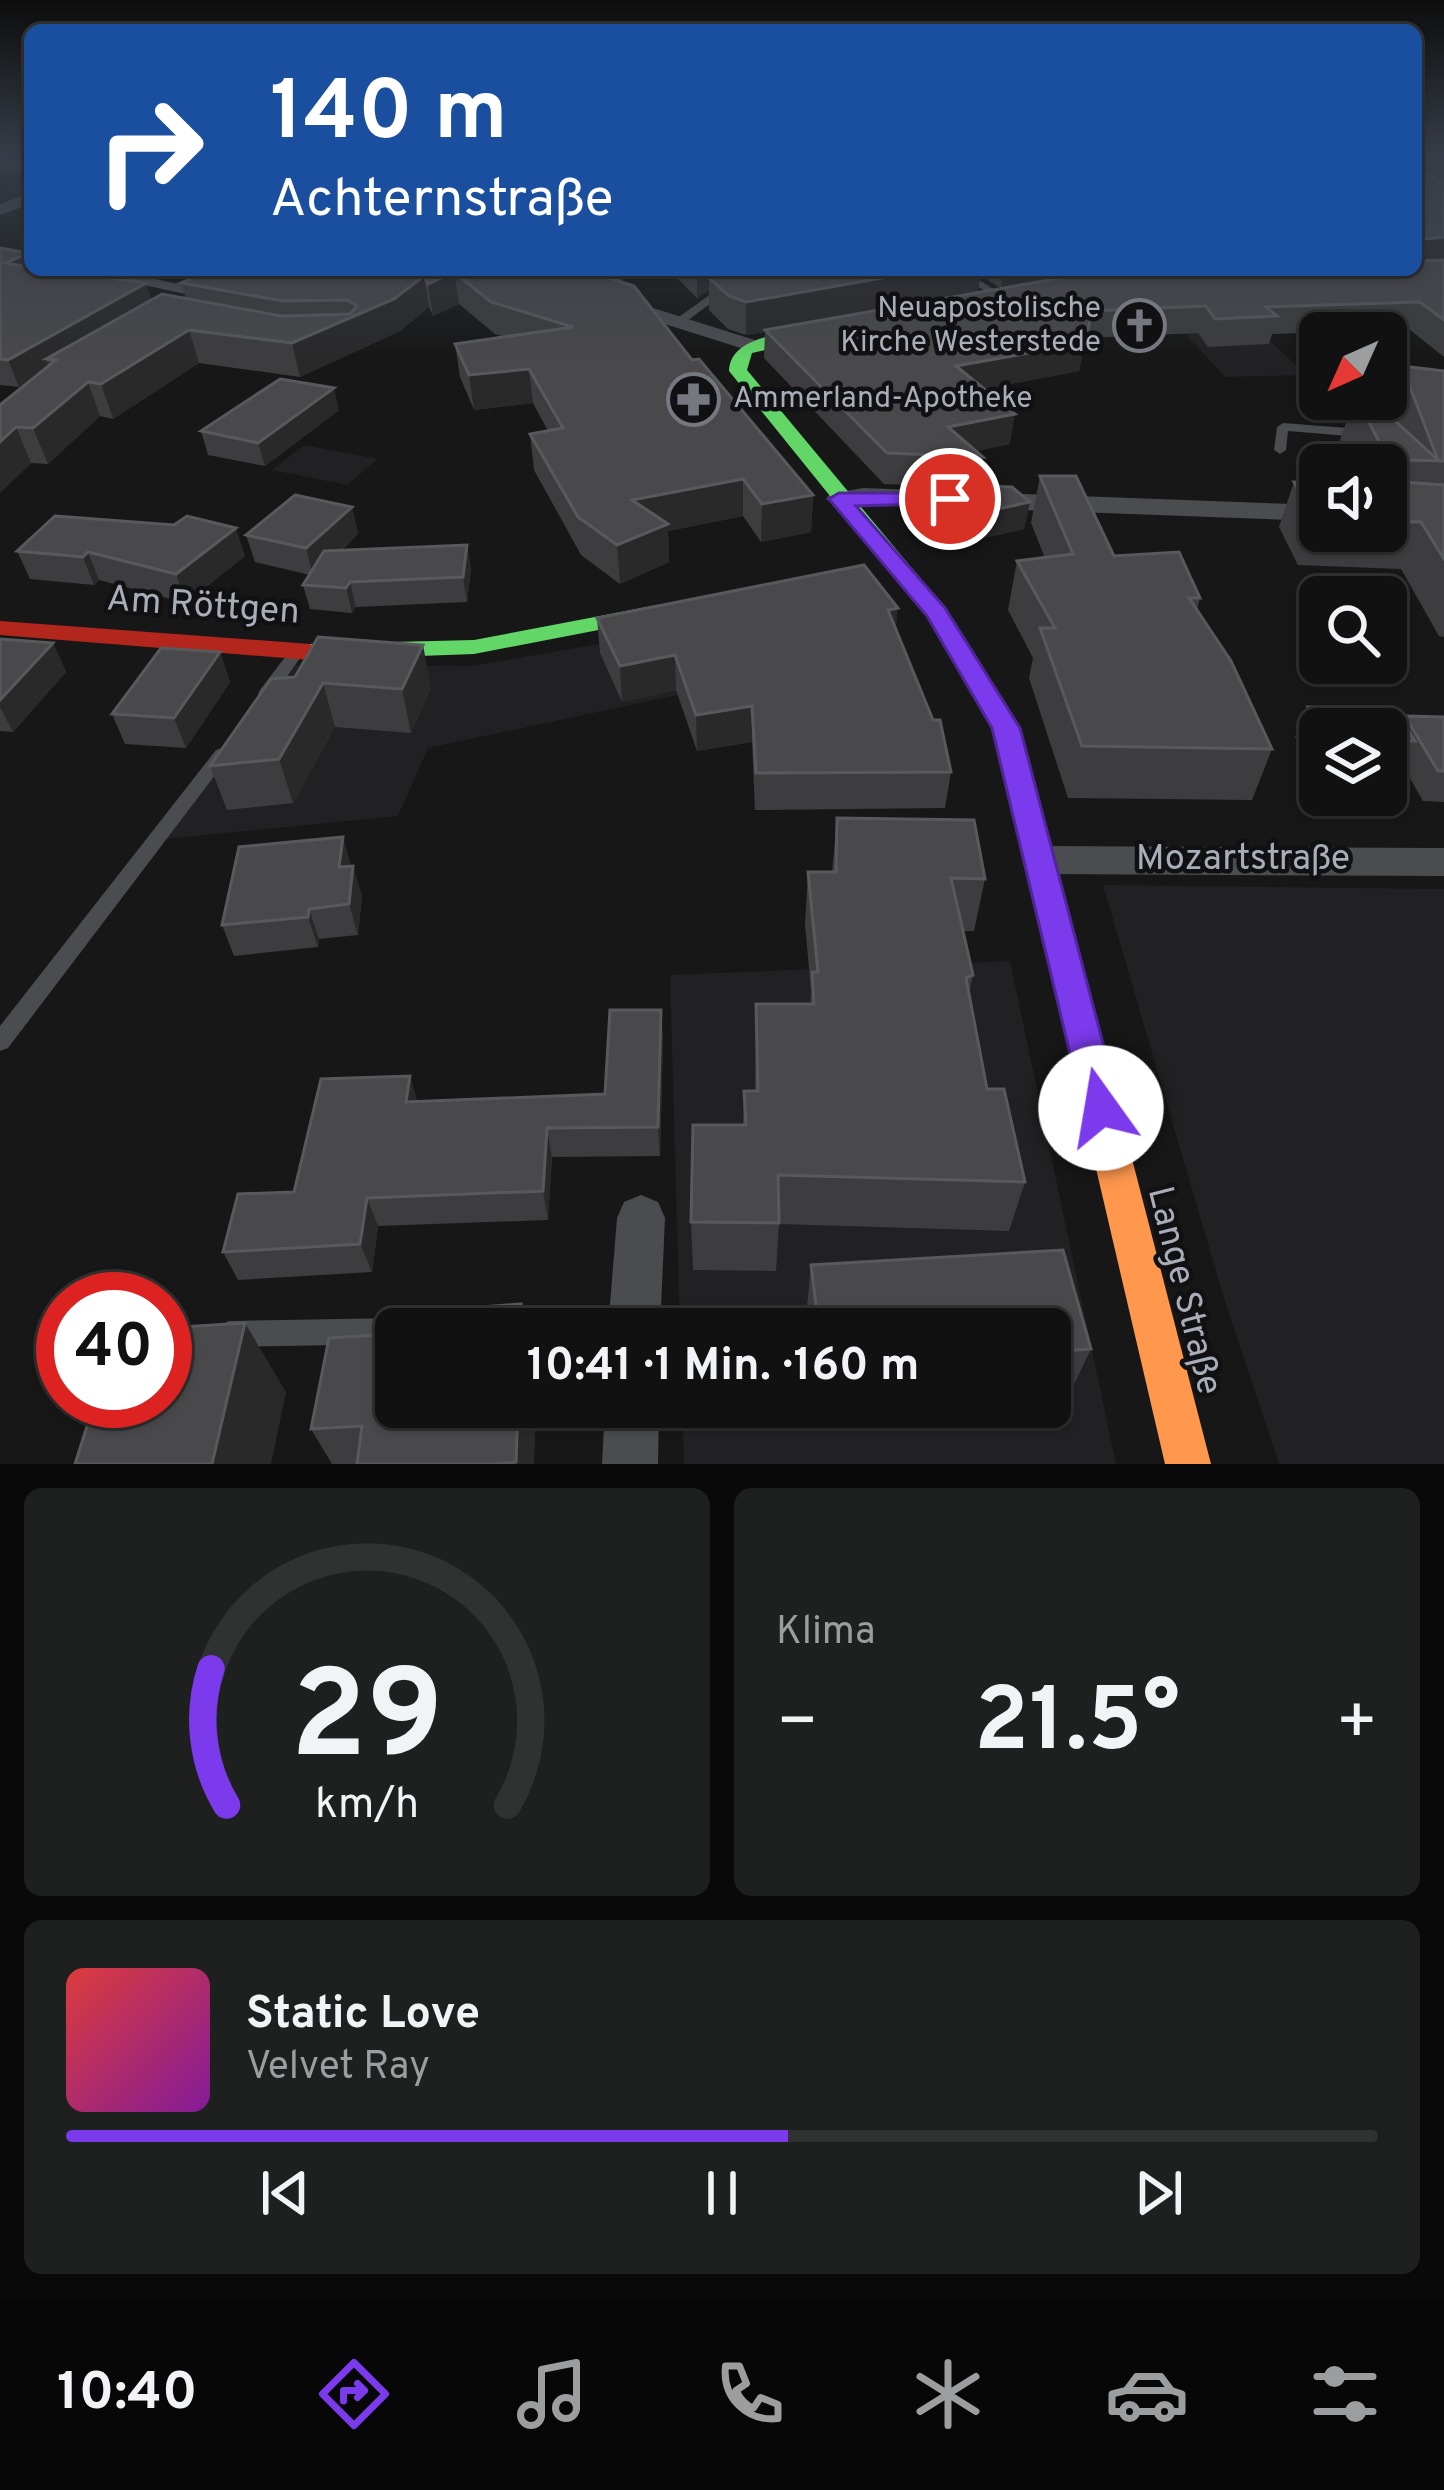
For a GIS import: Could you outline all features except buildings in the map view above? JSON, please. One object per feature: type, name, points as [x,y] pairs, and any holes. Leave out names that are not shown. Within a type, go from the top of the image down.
[{"type":"street","points":[[126,276],[211,288],[175,308]]},
{"type":"street","points":[[590,295],[754,346],[847,328]]},
{"type":"street","points":[[962,307],[1014,298]]},
{"type":"street","name":"Lange Straße","points":[[754,346],[738,359],[743,381],[955,639],[1006,728],[1188,1464]]},
{"type":"street","points":[[839,499],[863,496],[1299,512]]},
{"type":"street","points":[[861,568],[896,563]]},
{"type":"street","name":"Am Röttgen","points":[[0,628],[297,651],[406,652],[502,644],[693,604]]},
{"type":"street","name":"Mozartstraße","points":[[1042,860],[1444,862]]},
{"type":"street","points":[[635,1308],[641,1218]]},
{"type":"street","points":[[630,1464],[631,1428]]},
{"type":"lane","points":[[680,321],[743,276]]},
{"type":"lane","points":[[968,276],[1014,298]]},
{"type":"lane","points":[[1280,450],[1283,427],[1376,434]]},
{"type":"lane","points":[[248,719],[297,651]]},
{"type":"lane","points":[[0,1042],[234,737]]},
{"type":"lane","points":[[215,1335],[375,1331]]},
{"type":"shaded area","points":[[1212,285],[1299,368],[1299,375],[1225,377],[1145,290]]},
{"type":"shaded area","points":[[304,445],[378,459],[347,485],[272,470]]},
{"type":"shaded area","points":[[864,598],[904,647],[428,748],[398,816],[165,839],[295,665],[472,666]]},
{"type":"shaded area","points":[[1103,885],[1444,889],[1444,1464],[1279,1464],[1225,1302]]},
{"type":"shaded area","points":[[1010,961],[1116,1464],[684,1464],[683,1428],[1071,1428],[1071,1308],[679,1308],[670,975]]},
{"type":"traffic: fast","points":[[825,331],[746,349],[738,359],[738,371],[937,613],[1006,728],[1091,1070]]},
{"type":"traffic: fast","points":[[310,652],[474,647],[663,611]]},
{"type":"traffic: slow","points":[[1091,1070],[1188,1464]]},
{"type":"traffic: jam","points":[[0,628],[310,652]]},
{"type":"place","name":"Neuapostolische Kirche Westerstede","points":[[1140,326]]},
{"type":"place","name":"Ammerland-Apotheke","points":[[694,399]]},
{"type":"route","points":[[950,499],[839,499],[937,613],[1006,728],[1101,1108]]}]
